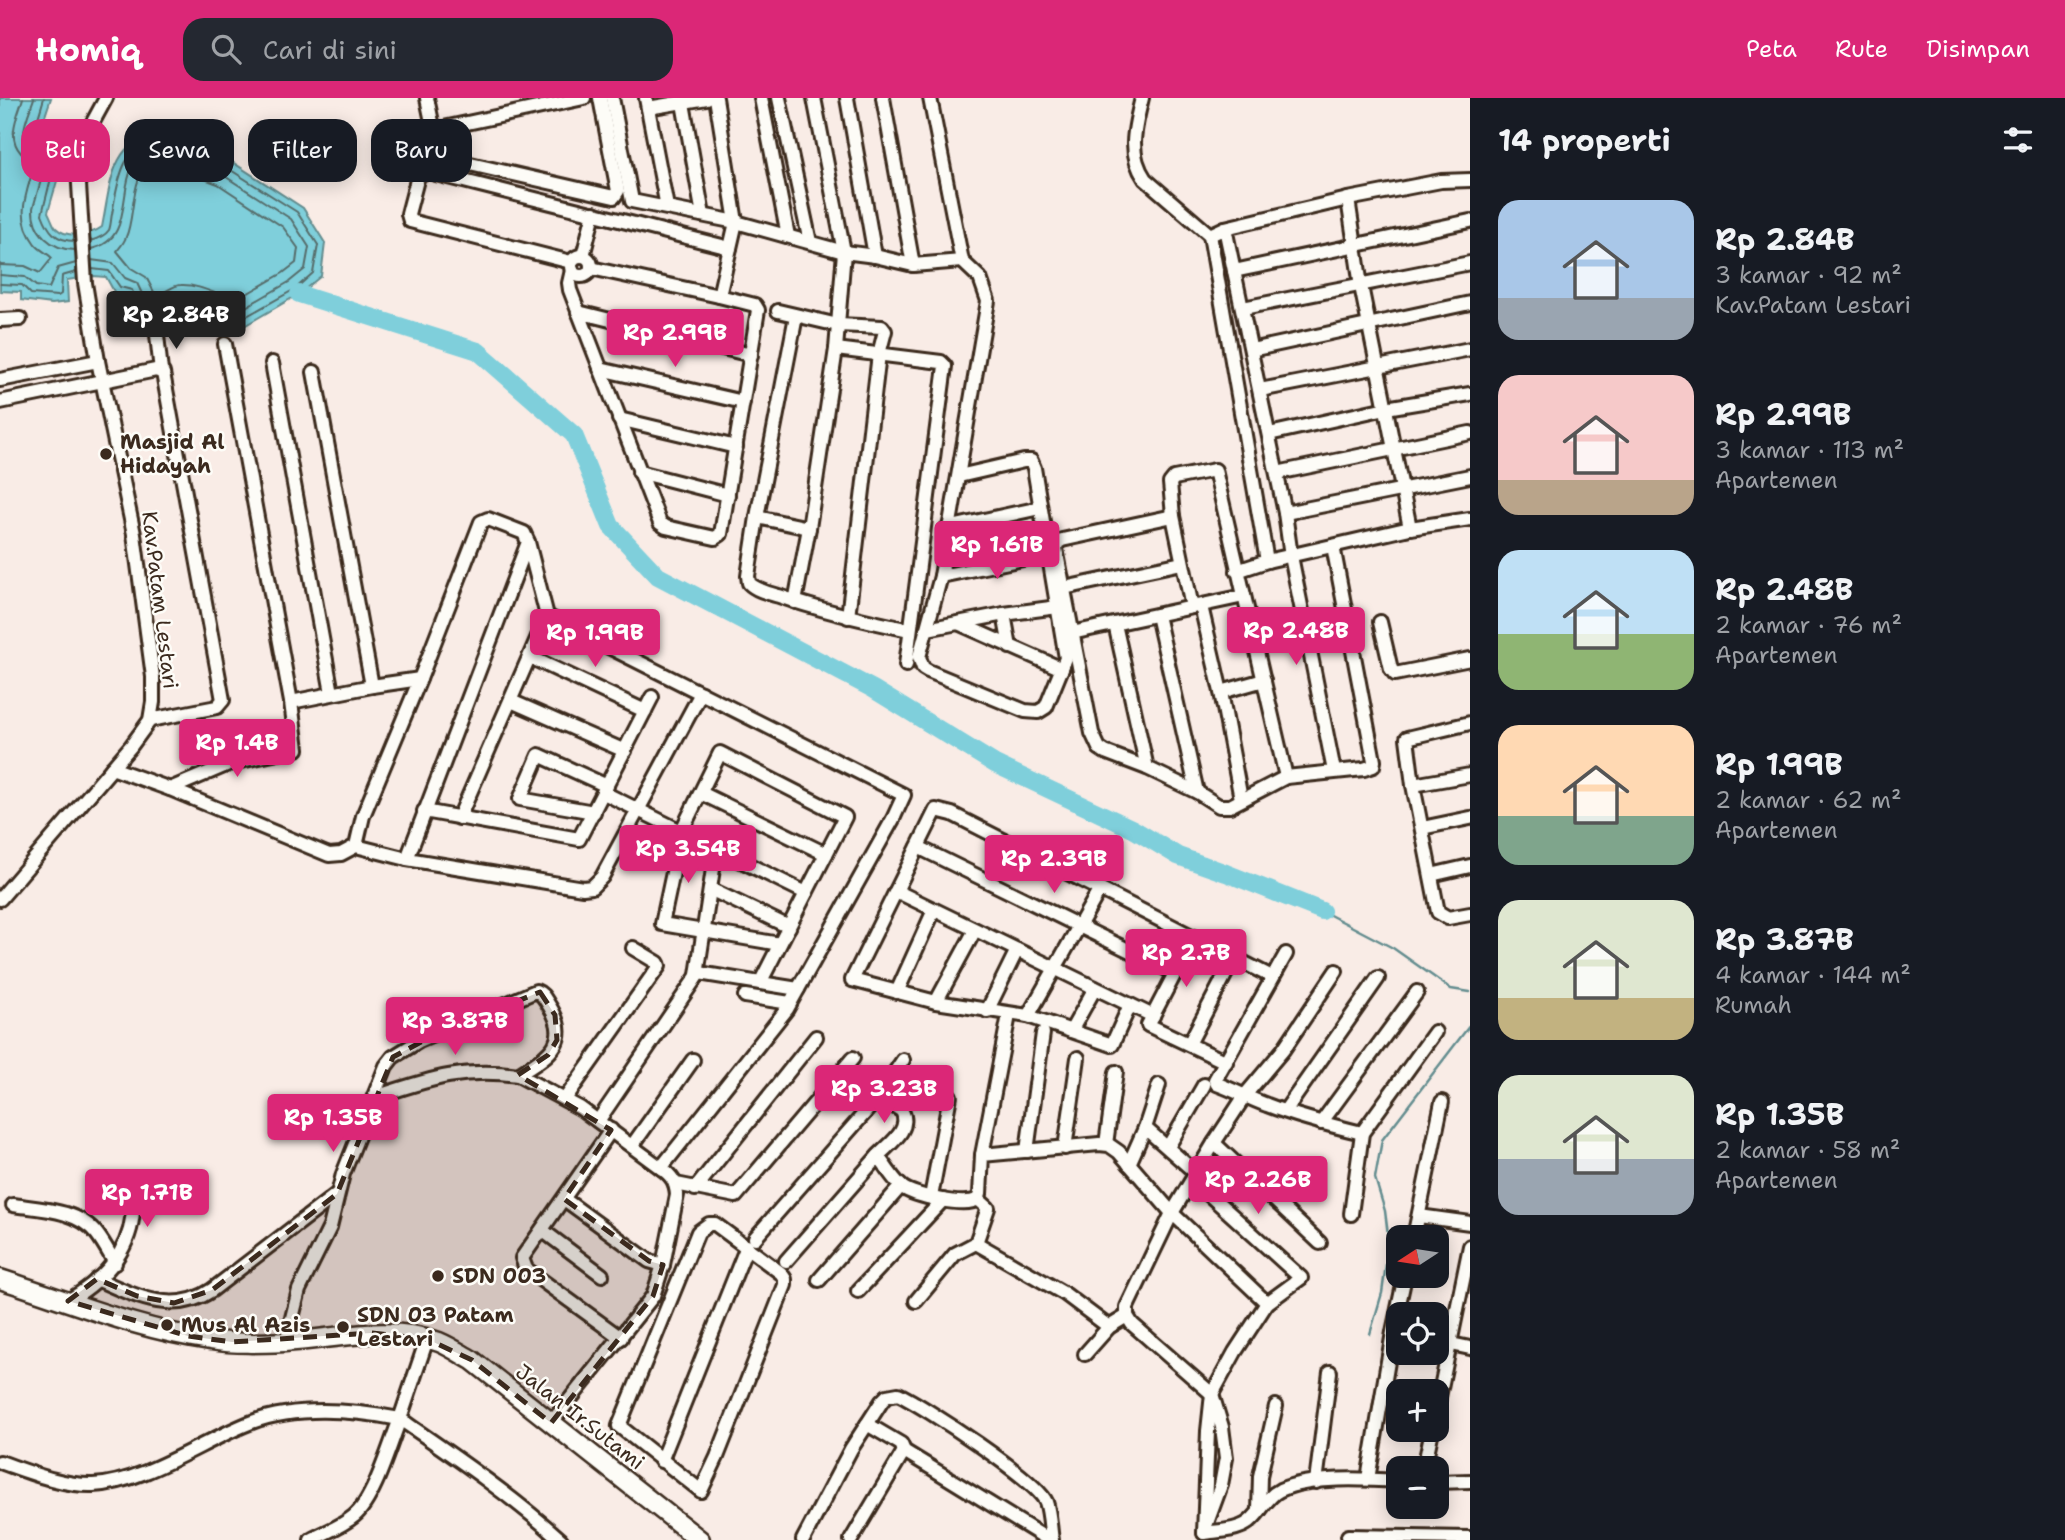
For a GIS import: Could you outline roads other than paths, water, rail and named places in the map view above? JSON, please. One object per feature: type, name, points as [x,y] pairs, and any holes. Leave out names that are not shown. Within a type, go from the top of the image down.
[{"type":"street","name":"Kav.Patam Lestari","points":[[0,899],[150,720],[153,702],[153,677],[134,534],[98,361],[85,283],[78,168],[88,131],[106,98]]},
{"type":"street","points":[[427,98],[431,119]]},
{"type":"street","points":[[472,122],[583,98]]},
{"type":"street","points":[[472,164],[614,197],[618,191],[600,98]]},
{"type":"street","points":[[611,98],[632,201],[736,222],[844,252],[912,265],[962,261]]},
{"type":"street","points":[[667,207],[647,103],[683,103],[707,98]]},
{"type":"street","points":[[716,98],[736,222],[719,296]]},
{"type":"street","points":[[761,98],[788,236]]},
{"type":"street","points":[[779,98],[810,243]]},
{"type":"street","points":[[795,602],[836,349],[844,252],[814,98]]},
{"type":"street","points":[[847,98],[875,256]]},
{"type":"street","points":[[883,98],[912,265]]},
{"type":"street","points":[[930,98],[962,261],[980,278],[988,301],[959,476],[947,528],[941,576],[919,652],[923,668],[1025,711],[1038,712],[1046,707],[1066,658],[1068,634],[1064,588],[1056,549],[1059,541],[1172,516]]},
{"type":"street","points":[[1142,98],[1133,145],[1138,170],[1210,235],[1266,561]]},
{"type":"street","points":[[683,103],[703,215]]},
{"type":"street","points":[[575,263],[575,275],[582,276],[591,268],[589,260],[575,263],[410,221],[408,214],[418,176],[428,172],[730,248]]},
{"type":"street","points":[[1210,235],[1226,228],[1348,199],[1441,181],[1470,180]]},
{"type":"street","points":[[1348,199],[1361,285],[1410,528]]},
{"type":"street","points":[[591,268],[719,296],[758,308],[719,538],[666,527],[655,514],[569,286],[594,213]]},
{"type":"street","points":[[1234,271],[1470,221]]},
{"type":"street","points":[[1226,228],[1285,513],[1291,556],[1334,771]]},
{"type":"street","points":[[1243,308],[1470,263]]},
{"type":"street","points":[[1251,350],[1470,303]]},
{"type":"street","points":[[778,311],[838,325],[883,328],[885,333],[879,354],[848,617]]},
{"type":"street","points":[[578,312],[751,355]]},
{"type":"street","points":[[796,316],[757,517],[749,583],[755,588],[795,602],[848,617],[911,630]]},
{"type":"street","points":[[0,320],[20,319]]},
{"type":"street","points":[[150,720],[217,707],[223,700],[161,371],[157,335]]},
{"type":"street","points":[[170,789],[232,763],[297,749],[291,702],[225,344]]},
{"type":"street","points":[[836,349],[941,362],[945,366],[906,665]]},
{"type":"street","points":[[1260,390],[1470,349]]},
{"type":"street","points":[[0,380],[98,361]]},
{"type":"street","points":[[272,363],[332,693]]},
{"type":"street","points":[[600,369],[743,402]]},
{"type":"street","points":[[0,402],[161,371]]},
{"type":"street","points":[[314,372],[372,686]]},
{"type":"street","points":[[1269,434],[1386,408],[1470,394]]},
{"type":"street","points":[[619,419],[736,447]]},
{"type":"street","points":[[1277,474],[1470,433]]},
{"type":"street","points":[[959,476],[1031,461],[1058,607],[1068,634],[1097,745],[1105,752],[1147,768],[1223,807],[1230,806],[1286,777],[1370,768],[1374,761],[1333,547]]},
{"type":"street","points":[[1241,799],[1220,692],[1182,563],[1172,516],[1171,480],[1178,476],[1215,470],[1286,777]]},
{"type":"street","points":[[639,472],[728,495]]},
{"type":"street","points":[[1285,513],[1470,476]]},
{"type":"street","points":[[947,528],[1040,508]]},
{"type":"street","points":[[757,517],[809,528]]},
{"type":"street","points":[[356,846],[363,816],[481,522],[488,519],[524,533],[547,616],[459,818]]},
{"type":"street","points":[[1237,571],[1266,561],[1410,528],[1470,519]]},
{"type":"street","points":[[407,859],[528,542]]},
{"type":"street","points":[[941,576],[1047,554]]},
{"type":"street","points":[[1064,588],[1182,563]]},
{"type":"street","points":[[1068,634],[1244,596]]},
{"type":"street","points":[[927,629],[1058,607]]},
{"type":"street","points":[[1004,614],[1010,647]]},
{"type":"street","points":[[1157,615],[1197,792]]},
{"type":"street","points":[[547,616],[904,794],[893,819],[790,1003],[661,1168]]},
{"type":"street","points":[[1380,622],[1391,669],[1395,674],[1470,659]]},
{"type":"street","points":[[958,623],[1062,669]]},
{"type":"street","points":[[1115,624],[1147,768]]},
{"type":"street","points":[[530,657],[645,711]]},
{"type":"street","points":[[291,702],[420,679]]},
{"type":"street","points":[[1220,692],[1264,680]]},
{"type":"street","points":[[112,768],[329,855],[341,854],[356,846],[407,859],[583,888],[592,887],[602,877],[701,693]]},
{"type":"street","points":[[424,811],[579,839],[652,697]]},
{"type":"street","points":[[512,701],[625,751]]},
{"type":"street","points":[[1470,723],[1408,737],[1413,785],[1438,912],[1448,918],[1470,914]]},
{"type":"street","points":[[760,983],[789,927],[845,817],[720,753],[682,831],[662,924],[780,944]]},
{"type":"street","points":[[594,812],[520,799],[539,755],[606,790],[638,811],[806,893]]},
{"type":"street","points":[[1413,785],[1470,775]]},
{"type":"street","points":[[701,793],[826,854]]},
{"type":"street","points":[[1130,1005],[1112,1045],[1028,1016],[936,1002],[852,980],[936,810],[953,814],[1272,977]]},
{"type":"street","points":[[1422,828],[1470,818]]},
{"type":"street","points":[[918,847],[1175,974]]},
{"type":"street","points":[[598,1121],[697,975],[716,849]]},
{"type":"street","points":[[1430,875],[1470,866]]},
{"type":"street","points":[[710,889],[789,927]]},
{"type":"street","points":[[1028,1016],[1100,889]]},
{"type":"street","points":[[896,891],[1153,1016]]},
{"type":"street","points":[[897,992],[934,910]]},
{"type":"street","points":[[936,1002],[975,930]]},
{"type":"street","points":[[1194,937],[1148,1025],[1227,1062]]},
{"type":"street","points":[[565,1099],[659,966],[633,948]]},
{"type":"street","points":[[987,1011],[1017,950]]},
{"type":"street","points":[[1286,954],[1215,1080],[1217,1084],[1246,1094],[1264,1104],[1321,1124],[1362,1133]]},
{"type":"street","points":[[1189,1044],[1234,958]]},
{"type":"street","points":[[1203,1537],[1221,1485],[1226,1458],[1222,1427],[1212,1394],[1132,1324],[1127,1316],[1128,1307],[1172,1213],[1213,1143],[1246,1094],[1283,1050],[1336,971]]},
{"type":"street","points":[[697,975],[699,973],[798,989]]},
{"type":"street","points":[[1285,1111],[1378,978]]},
{"type":"street","points":[[1071,1031],[1095,988]]},
{"type":"street","points":[[286,1342],[295,1303],[330,1227],[347,1162],[386,1066],[393,1057],[440,1032],[538,992],[555,1015],[557,1040],[548,1055],[517,1075]]},
{"type":"street","points":[[1321,1124],[1417,992]]},
{"type":"street","points":[[745,996],[790,1003]]},
{"type":"street","points":[[978,1199],[982,1155],[1009,1015]]},
{"type":"street","points":[[1351,1214],[1362,1133],[1435,1032]]},
{"type":"street","points":[[1027,1151],[1043,1033]]},
{"type":"street","points":[[695,1189],[816,1037]]},
{"type":"street","points":[[676,1184],[730,1197],[741,1193],[853,1058]]},
{"type":"street","points":[[1065,1148],[1078,1058]]},
{"type":"street","points":[[632,1146],[693,1060]]},
{"type":"street","points":[[661,1461],[751,1242],[878,1096],[903,1060]]},
{"type":"street","points":[[374,1097],[445,1075],[477,1072],[517,1075],[565,1099],[598,1121],[670,1174],[676,1184],[676,1206],[653,1296],[551,1423]]},
{"type":"street","points":[[1106,1144],[1116,1072]]},
{"type":"street","points":[[1129,1164],[1145,1129],[1159,1085]]},
{"type":"street","points":[[1168,1147],[1204,1085]]},
{"type":"street","points":[[786,1261],[902,1130],[905,1124],[902,1111],[878,1096]]},
{"type":"street","points":[[858,1291],[937,1199],[950,1096]]},
{"type":"street","points":[[1417,1225],[1442,1102]]},
{"type":"street","points":[[1145,1129],[1168,1147],[1194,1177],[1301,1278],[1267,1303],[1212,1394],[1203,1537]]},
{"type":"street","points":[[611,1130],[522,1258],[526,1269],[621,1338]]},
{"type":"street","points":[[1213,1143],[1320,1243]]},
{"type":"street","points":[[982,1155],[1106,1144],[1119,1152],[1172,1213],[1267,1303]]},
{"type":"street","points":[[878,1156],[901,1186],[910,1191],[937,1199],[969,1203],[978,1199]]},
{"type":"street","points":[[68,1301],[115,1263],[129,1232],[134,1199],[132,1184]]},
{"type":"street","points":[[819,1280],[901,1186]]},
{"type":"street","points":[[97,1279],[147,1298],[184,1304],[212,1290],[337,1194]]},
{"type":"street","points":[[564,1199],[649,1261],[663,1265]]},
{"type":"street","points":[[916,1301],[955,1254],[976,1243],[988,1208],[978,1199]]},
{"type":"street","points":[[13,1205],[49,1210],[82,1221],[97,1233],[115,1263]]},
{"type":"street","points":[[1419,1216],[1470,1223]]},
{"type":"street","points":[[715,1224],[751,1242],[786,1279],[784,1290],[701,1491],[619,1426],[698,1231],[702,1226],[715,1224]]},
{"type":"street","points":[[542,1230],[602,1275]]},
{"type":"street","points":[[976,1243],[1065,1294],[1109,1327]]},
{"type":"street","points":[[1443,1379],[1470,1246]]},
{"type":"street","name":"Jalan Ir.Sutami","points":[[0,1279],[199,1338],[232,1342],[286,1342],[392,1334],[427,1339],[472,1360],[700,1540]]},
{"type":"street","points":[[1085,1354],[1109,1327],[1127,1316]]},
{"type":"street","points":[[311,1540],[359,1512],[371,1491],[400,1419],[427,1339]]},
{"type":"street","points":[[1450,1344],[1470,1348]]},
{"type":"street","points":[[1368,1479],[1389,1365]]},
{"type":"street","points":[[1316,1482],[1331,1372]]},
{"type":"street","points":[[803,1540],[867,1424],[887,1396],[898,1394],[987,1451],[1030,1483],[1046,1502],[1051,1540]]},
{"type":"street","points":[[1259,1511],[1258,1488],[1276,1406]]},
{"type":"street","points":[[0,1462],[59,1480],[96,1485],[134,1475],[235,1429],[271,1417],[302,1412],[368,1413],[400,1419],[474,1470],[561,1540]]},
{"type":"street","points":[[867,1424],[901,1444],[904,1451],[1051,1540]]},
{"type":"street","points":[[851,1540],[904,1451]]},
{"type":"street","points":[[1203,1537],[1245,1525],[1270,1496],[1280,1490],[1316,1482],[1386,1480]]},
{"type":"street","points":[[1449,1482],[1470,1481]]},
{"type":"street","points":[[1348,1536],[1470,1538]]},
{"type":"water","points":[[0,98],[51,98],[44,119],[21,119],[21,182],[57,182],[48,212],[55,227],[66,234],[79,235],[102,227],[115,168],[124,153],[124,182],[234,182],[234,163],[248,172],[248,182],[263,182],[303,208],[325,243],[321,276],[299,294],[239,329],[182,310],[179,321],[135,326],[127,294],[117,297],[106,277],[67,280],[68,302],[52,304],[21,300],[21,292],[0,291]]},
{"type":"waterway","points":[[299,294],[478,351],[574,435],[611,526],[658,576],[873,689],[995,764],[1133,829],[1178,856],[1322,911]]},
{"type":"waterway","points":[[1322,911],[1393,948],[1451,989],[1470,992]]},
{"type":"waterway","points":[[1370,1334],[1382,1293],[1389,1243],[1385,1211],[1375,1178],[1382,1140],[1470,1025]]},
{"type":"place","name":"Masjid Al Hidayah","points":[[106,454]]},
{"type":"place","name":"SDN 003","points":[[438,1276]]},
{"type":"place","name":"Mus Al Azis","points":[[167,1325]]},
{"type":"place","name":"SDN 03 Patam Lestari","points":[[343,1327]]}]
